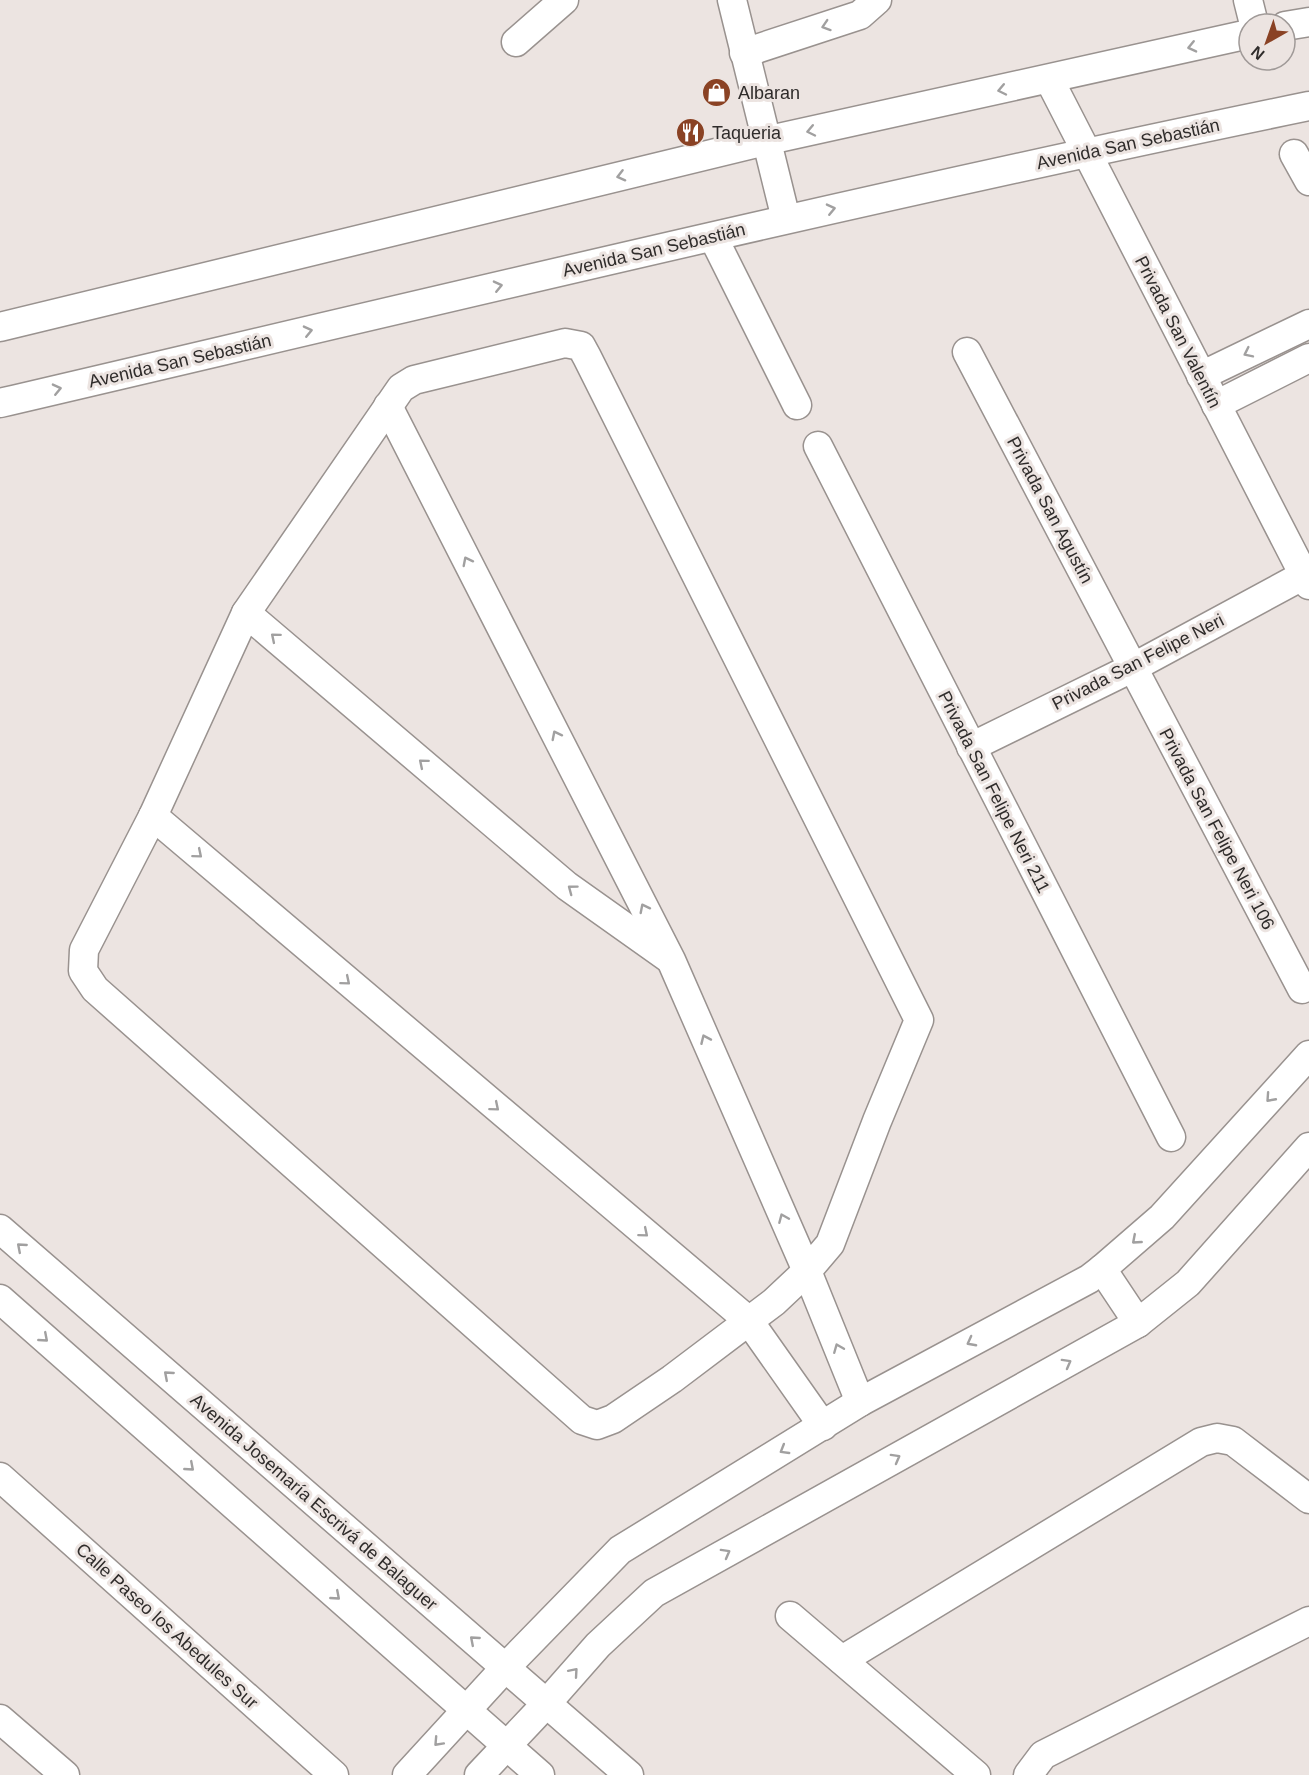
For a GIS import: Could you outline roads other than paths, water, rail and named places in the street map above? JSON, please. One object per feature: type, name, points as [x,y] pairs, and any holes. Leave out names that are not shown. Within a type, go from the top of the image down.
[{"type":"street","points":[[516,42],[564,0]]},
{"type":"street","points":[[732,0],[786,219]]},
{"type":"street","points":[[744,52],[860,15],[877,0]]},
{"type":"street","points":[[0,327],[765,141],[1237,37]]},
{"type":"street","name":"Privada San Valentín","points":[[1049,79],[1307,580]]},
{"type":"street","name":"Avenida San Sebastián","points":[[0,403],[786,219],[1086,152],[1309,106]]},
{"type":"street","points":[[1294,154],[1309,181]]},
{"type":"street","points":[[712,237],[797,405]]},
{"type":"street","points":[[1200,376],[1309,324]]},
{"type":"street","points":[[565,343],[581,346],[919,1020],[877,1121],[830,1245],[807,1271],[774,1302],[613,1419],[597,1425],[582,1420],[95,989],[83,971],[84,950],[153,816],[246,613],[388,406],[401,388],[414,380],[565,343]]},
{"type":"street","name":"Privada San Agustín","points":[[967,352],[1132,668]]},
{"type":"street","points":[[1216,405],[1309,358]]},
{"type":"street","points":[[388,406],[671,960],[807,1271],[860,1402]]},
{"type":"street","name":"Privada San Felipe Neri 211","points":[[818,446],[1171,1137]]},
{"type":"street","name":"Privada San Felipe Neri","points":[[970,747],[1307,580]]},
{"type":"street","points":[[246,613],[567,886],[671,960]]},
{"type":"street","name":"Privada San Felipe Neri 106","points":[[1132,668],[1302,989]]},
{"type":"street","points":[[153,816],[749,1321],[823,1426]]},
{"type":"street","points":[[407,1775],[505,1668],[620,1550],[860,1402],[1079,1284],[1102,1269],[1162,1216],[1309,1055]]},
{"type":"street","points":[[478,1775],[546,1704],[598,1645],[654,1593],[1138,1323],[1188,1283],[1309,1147]]},
{"type":"street","name":"Avenida Josemaría Escrivá de Balaguer","points":[[0,1229],[629,1775]]},
{"type":"street","points":[[1102,1269],[1138,1323]]},
{"type":"street","points":[[0,1299],[540,1775]]},
{"type":"street","points":[[842,1660],[1201,1442],[1217,1438],[1233,1441],[1309,1499]]},
{"type":"street","name":"Calle Paseo los Abedules Sur","points":[[0,1477],[334,1775]]},
{"type":"street","points":[[790,1616],[976,1775]]},
{"type":"street","points":[[1028,1775],[1043,1755],[1309,1621]]},
{"type":"street","points":[[0,1719],[65,1775]]},
{"type":"place","name":"Albaran","points":[[717,93]]},
{"type":"place","name":"Taqueria","points":[[691,133]]}]
